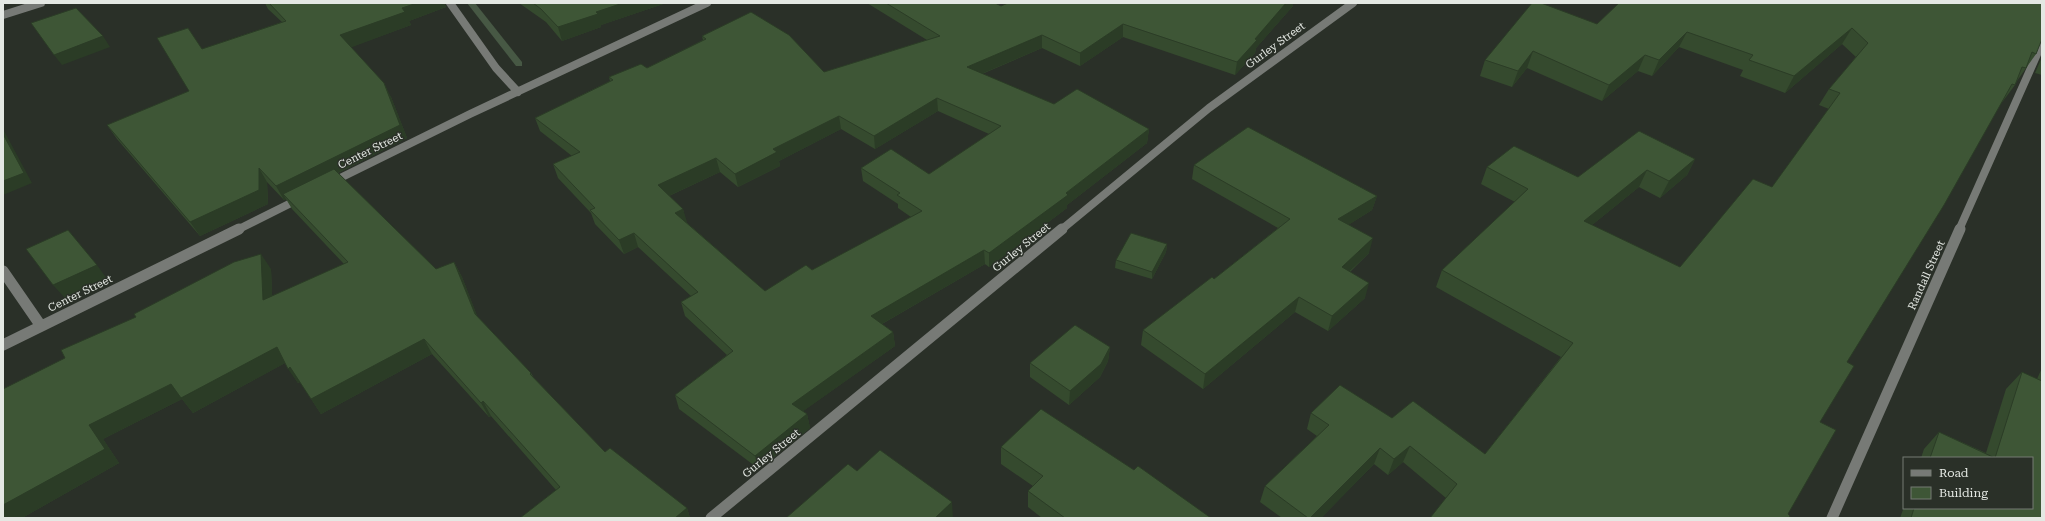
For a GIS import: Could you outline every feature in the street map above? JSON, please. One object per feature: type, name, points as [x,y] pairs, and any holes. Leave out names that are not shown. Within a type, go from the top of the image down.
[{"type":"street","points":[[3,15],[41,3]]},
{"type":"street","points":[[450,3],[496,68],[518,92]]},
{"type":"street","name":"Center Street","points":[[3,345],[316,190],[518,92],[707,3]]},
{"type":"street","name":"Gurley Street","points":[[711,518],[1209,108],[1353,3]]},
{"type":"street","name":"Randall Street","points":[[1832,518],[2042,42]]},
{"type":"street","points":[[3,271],[41,326]]},
{"type":"building","points":[[269,3],[417,3],[402,8],[405,12],[340,35],[384,83],[400,125],[276,186],[259,168],[259,190],[190,222],[107,125],[189,91],[157,38],[188,28],[202,49],[286,21]]},
{"type":"building","points":[[533,3],[623,3],[596,12],[598,14],[558,27],[541,9]]},
{"type":"building","points":[[886,3],[995,3],[1001,6],[1008,3],[1286,3],[1255,39],[1257,40],[1237,62],[1123,24],[1080,53],[1042,35],[967,67],[1054,104],[1077,89],[1149,129],[1066,193],[1068,195],[989,253],[984,250],[871,316],[893,332],[792,404],[807,414],[755,456],[675,395],[733,351],[681,302],[698,292],[634,233],[619,240],[590,210],[595,208],[553,164],[580,152],[535,118],[613,80],[609,77],[641,64],[647,68],[706,39],[702,36],[751,12],[789,35],[824,72],[940,36]],"holes":[[[937,98],[1001,126],[929,174],[891,149],[861,168],[900,193],[897,195],[922,211],[812,270],[806,265],[765,291],[675,213],[683,209],[658,185],[716,158],[735,174],[777,152],[773,149],[839,116],[874,136]]]},
{"type":"building","points":[[1532,3],[1541,3],[1597,24],[1619,3],[2042,3],[2042,39],[2036,54],[2032,52],[2026,68],[2022,67],[2015,85],[2012,84],[1944,205],[1847,362],[1854,366],[1820,422],[1836,430],[1788,514],[1790,516],[1789,518],[1430,518],[1457,484],[1410,446],[1394,459],[1380,448],[1310,518],[1265,486],[1329,425],[1311,413],[1340,385],[1392,418],[1413,401],[1485,454],[1573,343],[1442,270],[1528,189],[1487,167],[1514,146],[1578,177],[1639,131],[1695,159],[1669,181],[1647,170],[1584,221],[1680,267],[1753,179],[1772,187],[1840,93],[1829,89],[1868,43],[1852,28],[1794,76],[1749,60],[1753,55],[1687,32],[1659,60],[1645,55],[1609,85],[1533,51],[1518,71],[1485,60]]},
{"type":"building","points":[[76,8],[103,36],[54,55],[31,23]]},
{"type":"building","points":[[1248,127],[1377,196],[1338,219],[1373,238],[1342,267],[1369,283],[1332,316],[1299,297],[1205,374],[1143,330],[1212,277],[1214,279],[1290,219],[1194,165]]},
{"type":"building","points":[[3,134],[24,173],[3,181]]},
{"type":"building","points":[[334,169],[436,269],[454,262],[475,314],[605,452],[610,448],[687,508],[675,518],[520,518],[560,487],[483,401],[481,403],[424,339],[311,399],[290,367],[288,369],[277,347],[181,398],[171,384],[89,425],[105,449],[3,505],[3,389],[65,358],[61,350],[136,317],[134,314],[234,262],[261,254],[263,300],[348,262],[283,194]]},
{"type":"building","points":[[68,230],[97,265],[53,285],[26,249]]},
{"type":"building","points":[[1131,233],[1167,244],[1152,272],[1116,260]]},
{"type":"building","points":[[1075,325],[1110,347],[1101,364],[1070,391],[1030,363]]},
{"type":"building","points":[[2022,372],[2042,381],[2042,518],[1911,518],[1914,509],[2033,509],[2033,457],[1995,457]]},
{"type":"building","points":[[1041,409],[1134,470],[1138,466],[1211,518],[1065,518],[1028,491],[1043,476],[1001,447]]},
{"type":"building","points":[[1939,432],[1993,457],[1930,457]]},
{"type":"building","points":[[880,450],[952,502],[935,518],[786,518],[848,464],[857,471]]},
{"type":"waterway","points":[[471,3],[519,64]]}]
